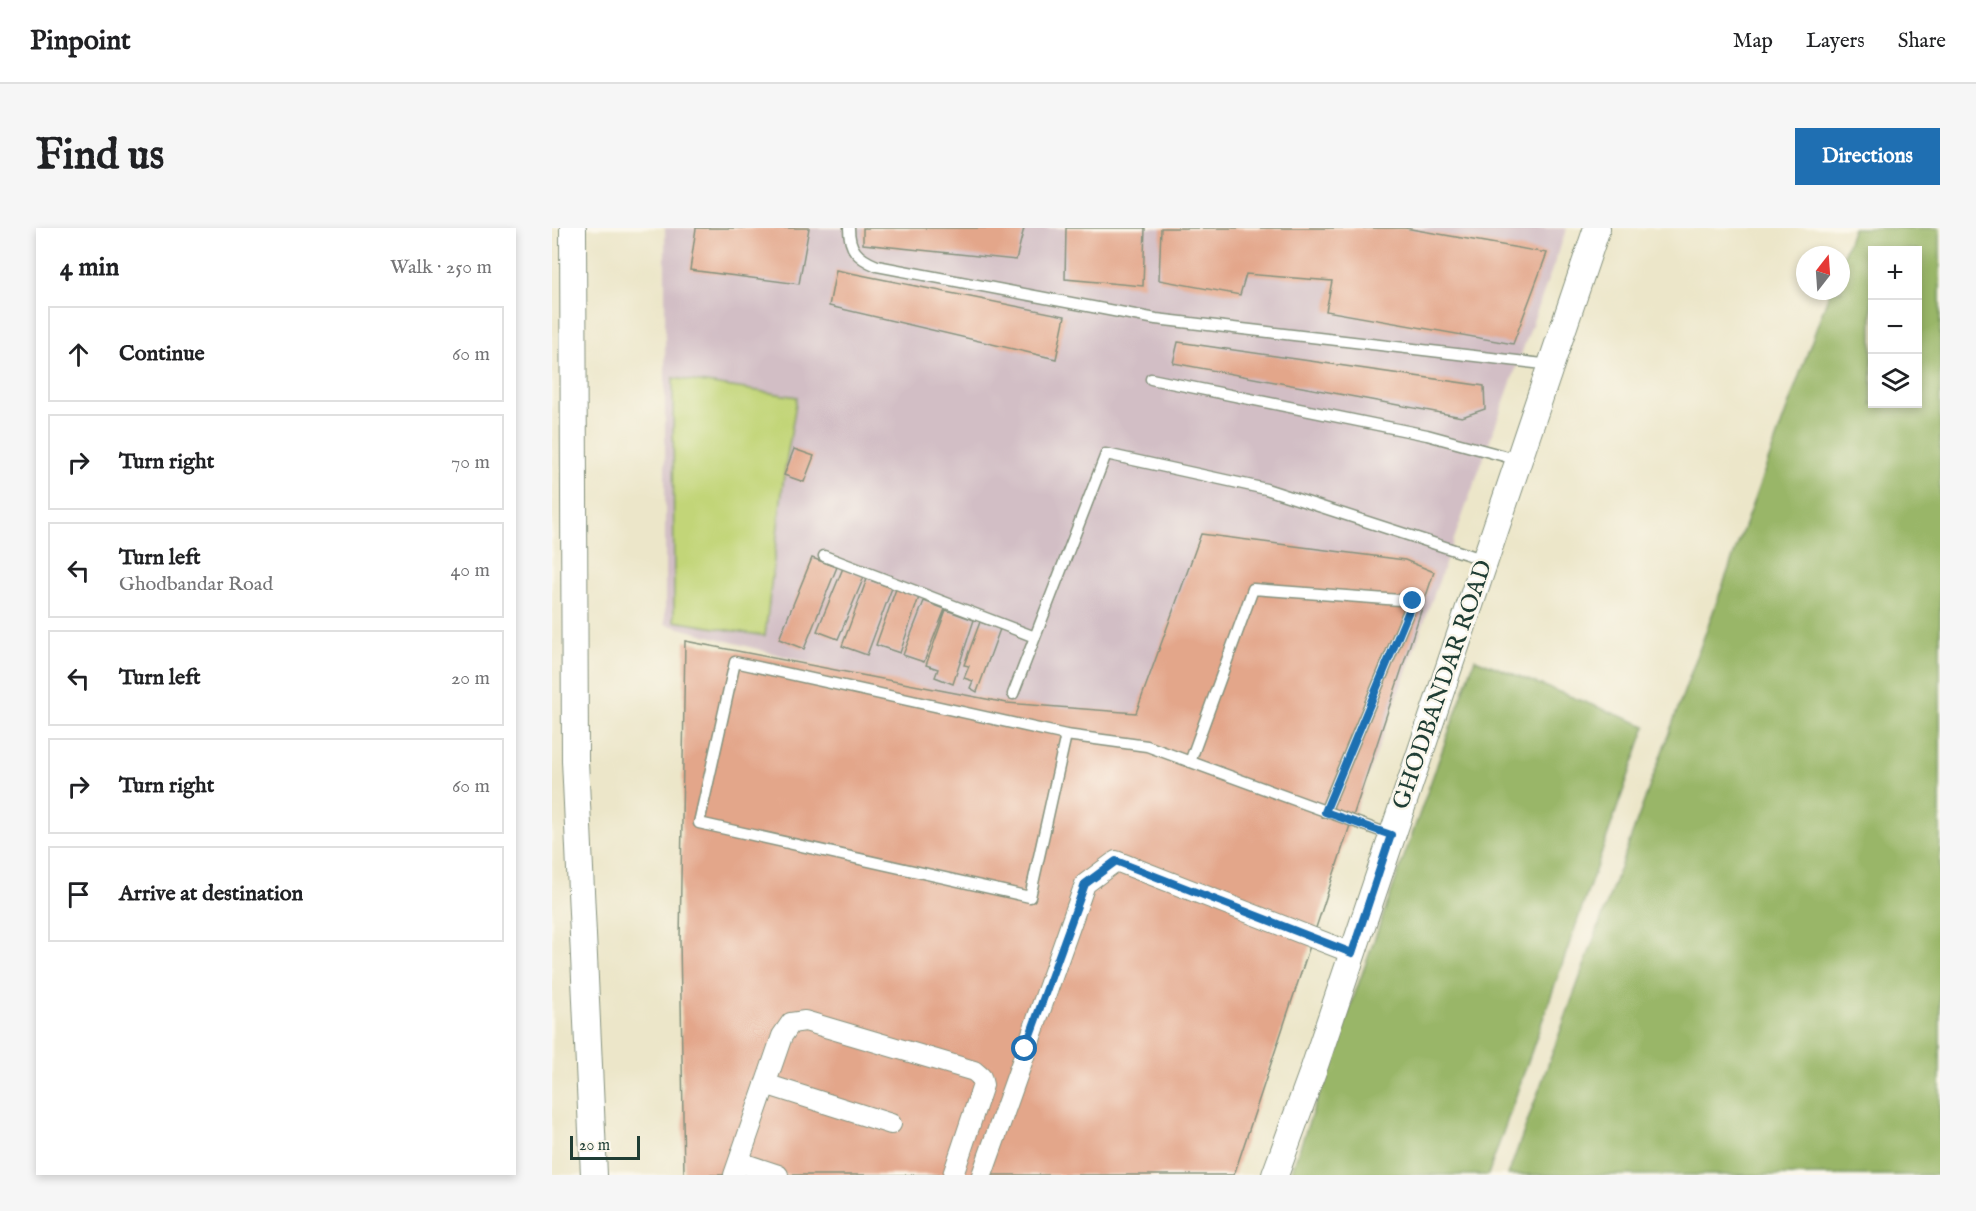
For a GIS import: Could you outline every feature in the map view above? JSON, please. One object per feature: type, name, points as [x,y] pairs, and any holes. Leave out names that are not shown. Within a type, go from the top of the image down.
[{"type":"street","points":[[573,228],[575,760],[594,1175]]},
{"type":"street","name":"GHODBANDAR ROAD","points":[[1275,1175],[1552,366],[1597,228]]},
{"type":"street","points":[[982,1175],[1085,884],[1116,861],[1352,953]]},
{"type":"street","points":[[778,1175],[736,1168],[782,1036],[791,1023],[805,1021],[974,1071],[981,1077],[983,1085],[954,1175]]},
{"type":"street","points":[[765,1084],[891,1124]]},
{"type":"lane","points":[[849,228],[849,242],[857,254],[865,262],[877,266],[1156,320],[1552,366]]},
{"type":"lane","points":[[1151,379],[1426,435],[1519,460]]},
{"type":"lane","points":[[1013,694],[1106,454],[1266,489],[1486,560]]},
{"type":"lane","points":[[824,555],[1035,637]]},
{"type":"lane","points":[[1190,762],[1254,589],[1413,601],[1325,812]]},
{"type":"lane","points":[[1066,735],[1030,897],[699,823],[735,662],[1066,735],[1147,746],[1391,835]]},
{"type":"shaded area","points":[[665,228],[1567,228],[1355,812],[665,624]]},
{"type":"green space","points":[[1853,228],[1940,228],[1940,1175],[1508,1175],[1827,300],[1850,300],[1850,246],[1846,246]]},
{"type":"green space","points":[[673,378],[797,397],[784,475],[765,636],[674,621]]},
{"type":"green space","points":[[1475,659],[1646,726],[1488,1175],[1290,1175]]},
{"type":"building","points":[[696,228],[809,228],[799,284],[690,270]]},
{"type":"building","points":[[863,228],[1024,228],[1016,260],[863,244]]},
{"type":"building","points":[[1066,228],[1145,228],[1143,286],[1065,279]]},
{"type":"building","points":[[1161,228],[1405,228],[1547,253],[1513,344],[1326,311],[1332,281],[1246,274],[1240,295],[1159,280]]},
{"type":"building","points":[[836,270],[1065,316],[1056,359],[829,306]]},
{"type":"building","points":[[1178,342],[1484,386],[1485,409],[1462,417],[1173,363]]},
{"type":"building","points":[[794,449],[814,456],[804,482],[784,475]]},
{"type":"building","points":[[1201,534],[1405,560],[1434,572],[1234,1175],[684,1175],[680,940],[685,641],[1007,703],[1136,713]]},
{"type":"building","points":[[812,558],[837,567],[804,649],[779,639]]},
{"type":"building","points":[[843,568],[864,577],[838,639],[817,631]]},
{"type":"building","points":[[867,579],[892,588],[867,655],[842,646]]},
{"type":"building","points":[[896,589],[919,597],[900,653],[876,645]]},
{"type":"building","points":[[924,601],[945,609],[924,662],[903,655]]},
{"type":"building","points":[[946,610],[974,620],[953,684],[935,677],[938,669],[926,665]]},
{"type":"building","points":[[980,622],[1000,629],[977,692],[970,688],[973,681],[964,678],[969,666],[964,665]]},
{"type":"route","points":[[1025,1049],[1085,884],[1116,861],[1352,953],[1391,835],[1325,812],[1413,601]]}]
